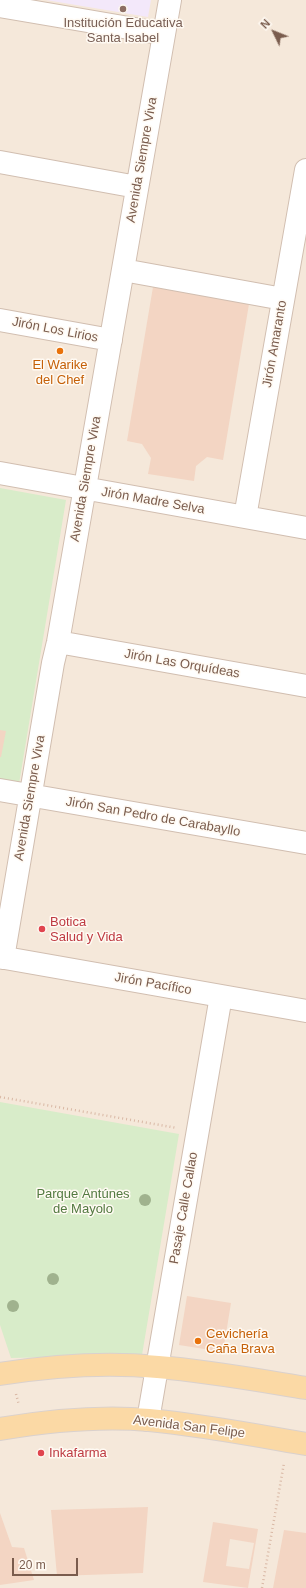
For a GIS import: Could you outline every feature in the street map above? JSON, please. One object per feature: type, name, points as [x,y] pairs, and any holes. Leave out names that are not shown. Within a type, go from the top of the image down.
[{"type":"main road","points":[[6,1373],[60,1367],[157,1367],[242,1377],[306,1388]]},
{"type":"main road","name":"Avenida San Felipe","points":[[0,1429],[23,1425],[87,1419],[148,1420],[230,1431],[297,1443]]},
{"type":"street","name":"Avenida Siempre Viva","points":[[1,957],[31,796],[53,663],[58,642],[170,0]]},
{"type":"street","points":[[0,6],[164,34]]},
{"type":"street","points":[[0,162],[137,187]]},
{"type":"street","name":"Jirón Amaranto","points":[[245,517],[306,170]]},
{"type":"street","points":[[123,270],[283,299]]},
{"type":"street","name":"Jirón Los Lirios","points":[[0,320],[111,340]]},
{"type":"street","name":"Jirón Madre Selva","points":[[0,473],[306,528]]},
{"type":"street","name":"Jirón Las Orquídeas","points":[[58,642],[306,686]]},
{"type":"street","name":"Jirón San Pedro de Carabayllo","points":[[0,790],[306,843]]},
{"type":"street","name":"Jirón Pacífico","points":[[1,957],[306,1011]]},
{"type":"street","name":"Pasaje Calle Callao","points":[[148,1420],[221,996]]},
{"type":"path","points":[[0,1097],[197,1132]]},
{"type":"path","points":[[6,1373],[23,1425]]},
{"type":"path","points":[[262,1588],[297,1443]]},
{"type":"shaded area","points":[[0,0],[306,0],[306,1588],[0,1588]]},
{"type":"shaded area","name":"Institución Educativa Santa Isabel","points":[[46,0],[151,0],[148,17]]},
{"type":"green space","points":[[0,488],[66,500],[19,784],[0,780]]},
{"type":"green space","name":"Parque Antúnes de Mayolo","points":[[0,1102],[179,1134],[142,1355],[11,1358],[0,1325]]},
{"type":"building","points":[[153,287],[249,304],[223,460],[207,457],[196,466],[194,481],[148,474],[151,458],[142,444],[127,441]]},
{"type":"building","points":[[0,730],[6,731],[1,757],[0,757]]},
{"type":"building","points":[[187,1296],[231,1303],[223,1352],[179,1345]]},
{"type":"building","points":[[148,1507],[143,1573],[57,1576],[51,1510]]},
{"type":"building","points":[[0,1513],[12,1547],[24,1548],[34,1580],[0,1585]]},
{"type":"building","points":[[213,1522],[258,1529],[248,1588],[203,1582]],"holes":[[[230,1539],[254,1543],[249,1569],[226,1566]]]},
{"type":"building","points":[[284,1530],[306,1533],[306,1588],[273,1588]]},
{"type":"place","name":"Institución Educativa Santa Isabel","points":[[123,9]]},
{"type":"place","name":"El Warike del Chef","points":[[60,351]]},
{"type":"place","name":"Botica Salud y Vida","points":[[42,929]]},
{"type":"place","name":"Cevichería Caña Brava","points":[[198,1341]]},
{"type":"place","name":"Inkafarma","points":[[41,1453]]}]
